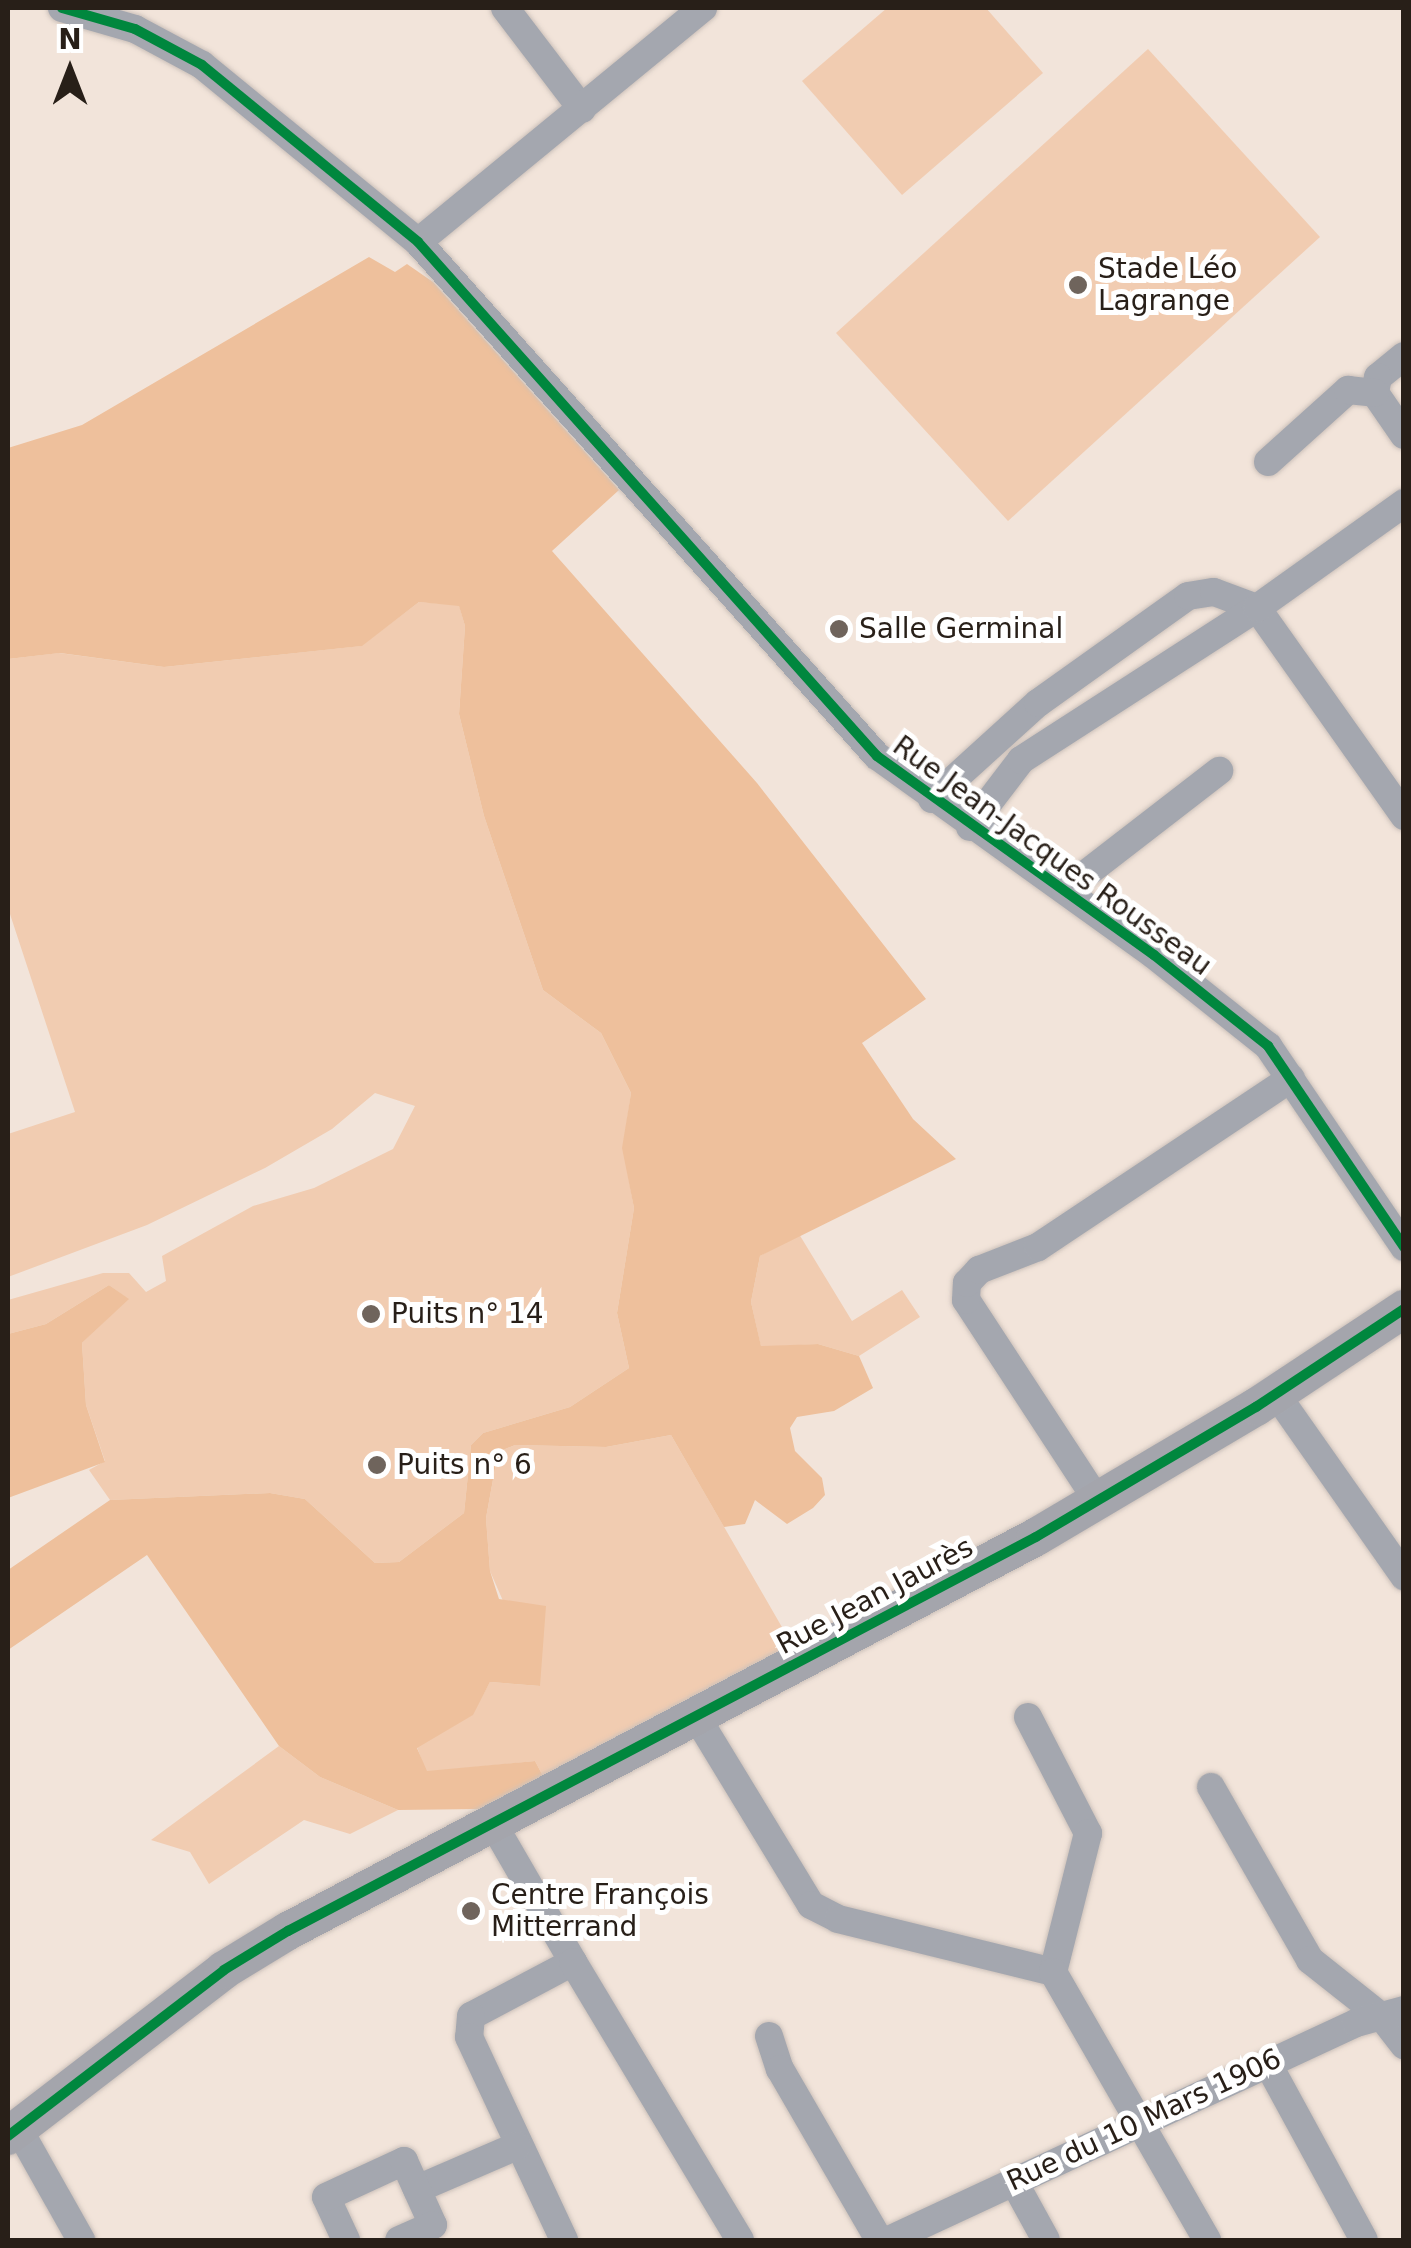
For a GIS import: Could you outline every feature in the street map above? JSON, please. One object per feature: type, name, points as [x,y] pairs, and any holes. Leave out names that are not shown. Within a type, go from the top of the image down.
[{"type":"street","name":"Rue Jean-Jacques Rousseau","points":[[62,8],[135,29],[202,64],[418,242],[877,756],[932,800],[1065,890],[1268,1046],[1404,1247]]},
{"type":"street","points":[[505,8],[582,109]]},
{"type":"street","points":[[418,242],[703,8]]},
{"type":"street","points":[[1404,356],[1378,377],[1375,393],[1404,436]]},
{"type":"street","points":[[1268,462],[1348,390],[1375,393]]},
{"type":"street","points":[[970,827],[1021,760],[1257,608],[1404,502]]},
{"type":"street","points":[[932,800],[1024,714],[1188,596],[1214,592],[1257,608],[1404,816]]},
{"type":"street","points":[[1065,890],[1219,771]]},
{"type":"street","points":[[1097,1500],[966,1300],[967,1282],[979,1270],[1038,1246],[1291,1078]]},
{"type":"street","name":"Rue Jean Jaurès","points":[[13,2132],[224,1970],[351,1894],[696,1716],[1097,1500],[1399,1321]]},
{"type":"street","points":[[1276,1394],[1404,1576]]},
{"type":"street","points":[[696,1716],[811,1905],[838,1919],[1052,1972]]},
{"type":"street","points":[[1028,1717],[1088,1833],[1052,1972],[1206,2240]]},
{"type":"street","points":[[1211,1787],[1310,1960],[1393,2013],[1404,2046]]},
{"type":"street","points":[[492,1822],[740,2240]]},
{"type":"street","points":[[564,2240],[469,2036],[471,2016],[573,1962]]},
{"type":"street","name":"Rue du 10 Mars 1906","points":[[890,2240],[1268,2064],[1393,2013]]},
{"type":"street","points":[[770,2036],[780,2070],[879,2240]]},
{"type":"street","points":[[1268,2064],[1364,2240]]},
{"type":"street","points":[[13,2132],[81,2240]]},
{"type":"street","points":[[417,2189],[517,2146]]},
{"type":"street","points":[[346,2240],[326,2197],[404,2161],[434,2225],[399,2240]]},
{"type":"street","points":[[1013,2180],[1046,2240]]},
{"type":"shaded area","points":[[887,8],[986,8],[1043,73],[902,195],[802,81]]},
{"type":"shaded area","name":"Stade Léo Lagrange","points":[[1148,49],[1320,237],[1008,521],[836,333]]},
{"type":"shaded area","points":[[369,257],[395,272],[407,264],[433,282],[619,490],[552,551],[757,783],[926,999],[862,1043],[913,1119],[956,1159],[760,1256],[751,1302],[761,1346],[818,1344],[859,1356],[873,1388],[834,1411],[797,1417],[790,1428],[795,1451],[822,1478],[825,1495],[813,1508],[787,1524],[755,1500],[745,1524],[724,1527],[671,1435],[606,1447],[515,1445],[498,1452],[486,1518],[490,1571],[499,1599],[546,1606],[540,1686],[490,1682],[473,1715],[417,1748],[427,1771],[535,1761],[543,1776],[479,1809],[398,1810],[320,1777],[279,1746],[147,1555],[8,1650],[8,1570],[110,1500],[270,1493],[305,1499],[375,1563],[399,1562],[464,1513],[471,1445],[483,1433],[570,1407],[629,1368],[617,1313],[634,1208],[622,1148],[631,1093],[601,1033],[543,990],[484,816],[459,714],[465,626],[459,606],[419,602],[362,646],[164,667],[60,653],[8,659],[8,448],[82,425]]},
{"type":"shaded area","points":[[419,602],[459,605],[465,626],[459,714],[484,816],[543,990],[601,1033],[631,1093],[623,1148],[634,1208],[617,1313],[629,1368],[570,1407],[483,1433],[471,1445],[464,1513],[399,1562],[375,1563],[305,1499],[270,1493],[110,1500],[89,1470],[105,1461],[86,1405],[82,1343],[128,1299],[109,1285],[46,1324],[8,1334],[8,1300],[103,1273],[129,1273],[146,1292],[166,1281],[162,1256],[253,1206],[314,1188],[393,1149],[415,1106],[375,1093],[332,1129],[265,1168],[147,1225],[8,1277],[8,1134],[75,1112],[8,908],[8,659],[59,653],[164,667],[361,646]]},
{"type":"shaded area","points":[[799,1234],[852,1321],[902,1290],[920,1317],[859,1356],[818,1344],[761,1347],[751,1302],[760,1256]]},
{"type":"shaded area","points":[[109,1285],[129,1299],[82,1343],[86,1405],[105,1462],[8,1498],[8,1334],[46,1324]]},
{"type":"shaded area","points":[[671,1435],[794,1648],[543,1776],[535,1761],[426,1772],[417,1747],[472,1715],[490,1682],[540,1686],[490,1571],[486,1518],[498,1452],[515,1445],[606,1447]]},
{"type":"shaded area","points":[[279,1746],[320,1777],[398,1810],[350,1834],[304,1820],[209,1884],[190,1852],[151,1840]]},
{"type":"cycle path","points":[[62,8],[135,29],[202,65],[418,242],[877,756],[1154,955],[1268,1046],[1404,1247]]},
{"type":"cycle path","points":[[8,2136],[224,1970],[288,1931],[1036,1537],[1256,1407],[1404,1309]]},
{"type":"place","name":"Stade Léo Lagrange","points":[[1078,285]]},
{"type":"place","name":"Salle Germinal","points":[[839,629]]},
{"type":"place","name":"Puits n° 14","points":[[371,1314]]},
{"type":"place","name":"Puits n° 6","points":[[377,1465]]},
{"type":"place","name":"Centre François Mitterrand","points":[[471,1911]]}]
